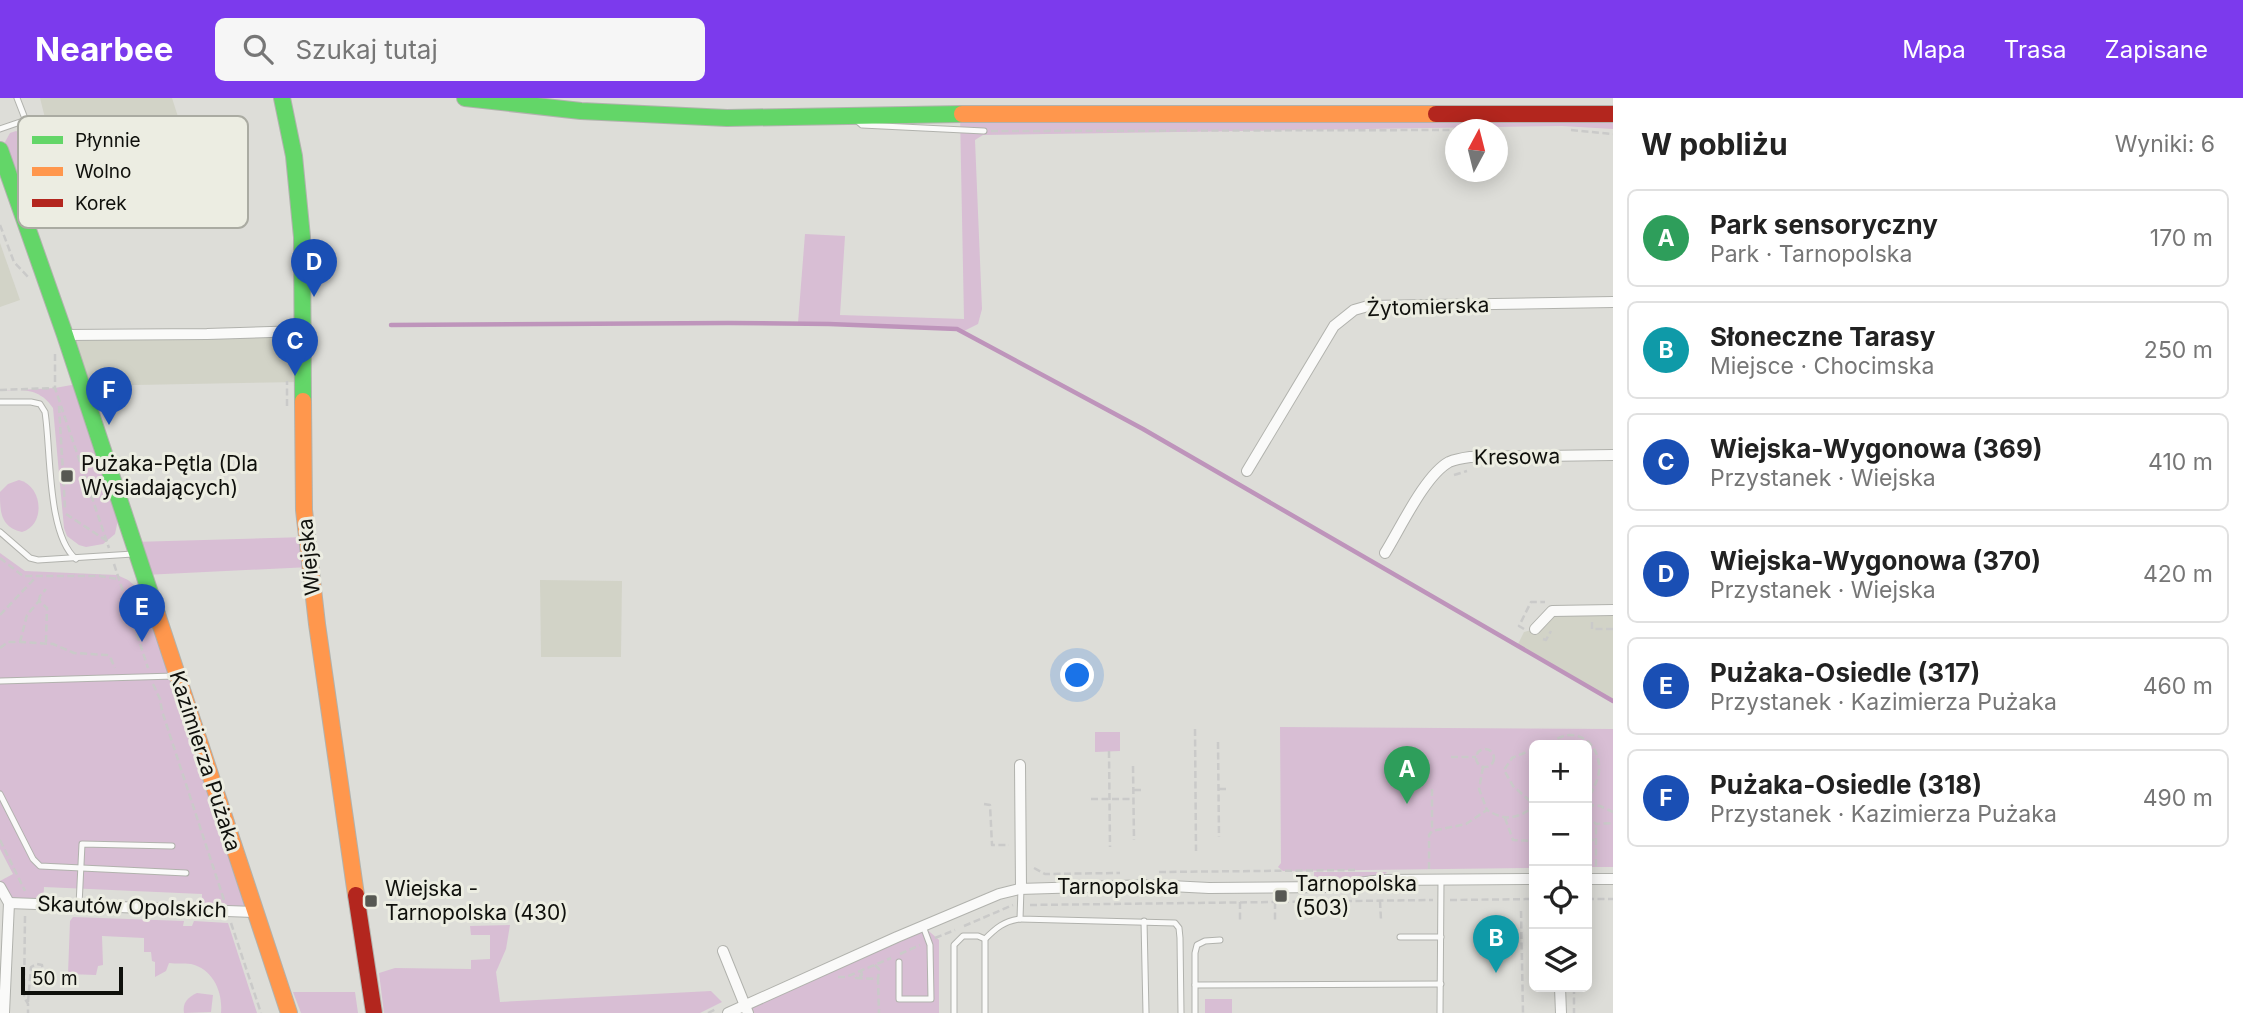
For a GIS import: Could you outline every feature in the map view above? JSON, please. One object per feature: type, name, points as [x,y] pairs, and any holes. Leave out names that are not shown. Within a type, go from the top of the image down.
[{"type":"street","name":"Wiejska","points":[[282,98],[294,156],[301,216],[304,510],[317,624],[374,1013]]},
{"type":"street","points":[[464,98],[681,117],[1613,114]]},
{"type":"street","name":"Kazimierza Pużaka","points":[[0,151],[18,202]]},
{"type":"street","name":"Kazimierza Pużaka","points":[[27,228],[289,1013]]},
{"type":"street","name":"Żytomierska","points":[[1247,471],[1334,326],[1354,310],[1368,306],[1613,302]]},
{"type":"street","points":[[65,335],[304,331]]},
{"type":"street","name":"Kresowa","points":[[1385,553],[1426,486],[1437,471],[1448,463],[1470,457],[1613,455]]},
{"type":"street","points":[[1535,629],[1552,611],[1613,610]]},
{"type":"street","points":[[1020,765],[1021,888]]},
{"type":"street","points":[[1592,878],[1613,879]]},
{"type":"street","name":"Tarnopolska","points":[[724,1010],[746,1010],[923,926],[999,894],[1021,888],[1151,885],[1209,888],[1327,887],[1382,880],[1529,879]]},
{"type":"street","name":"Skautów Opolskich","points":[[0,887],[9,903],[4,1013]]},
{"type":"street","name":"Skautów Opolskich","points":[[9,903],[254,912]]},
{"type":"street","points":[[723,951],[746,1010]]},
{"type":"street","points":[[1560,992],[1561,1013]]},
{"type":"lane","points":[[17,98],[24,116]]},
{"type":"lane","points":[[850,115],[862,125],[984,131]]},
{"type":"lane","points":[[0,130],[18,123]]},
{"type":"lane","points":[[0,402],[40,404],[45,412],[55,516],[64,546],[76,559]]},
{"type":"lane","points":[[0,531],[30,558],[50,561],[137,554]]},
{"type":"lane","points":[[0,681],[177,676]]},
{"type":"lane","points":[[0,794],[37,865],[186,873]]},
{"type":"lane","points":[[79,905],[82,844],[172,846]]},
{"type":"lane","points":[[1440,1013],[1441,880]]},
{"type":"lane","points":[[1020,919],[1021,888]]},
{"type":"lane","points":[[985,1013],[985,939],[1008,920],[1020,919],[1175,923],[1179,928],[1181,1013]]},
{"type":"lane","points":[[1144,921],[1146,1013]]},
{"type":"lane","points":[[899,962],[899,999],[931,999],[930,944],[923,926]]},
{"type":"lane","points":[[954,1013],[954,945],[963,936],[985,939]]},
{"type":"lane","points":[[1400,937],[1441,937]]},
{"type":"lane","points":[[1195,1013],[1197,945],[1205,941],[1220,940]]},
{"type":"lane","points":[[1195,985],[1441,984]]},
{"type":"path","points":[[984,131],[1445,130]]},
{"type":"path","points":[[1561,130],[1613,134]]},
{"type":"path","points":[[0,225],[14,262],[34,284]]},
{"type":"path","points":[[55,353],[55,388],[107,541],[66,515],[59,400]]},
{"type":"path","points":[[0,390],[55,388]]},
{"type":"path","points":[[1449,477],[1474,470]]},
{"type":"path","points":[[0,558],[23,576],[118,577],[261,1013]]},
{"type":"path","points":[[0,615],[36,577]]},
{"type":"path","points":[[20,642],[27,615],[46,589]]},
{"type":"path","points":[[39,601],[47,608],[46,644]]},
{"type":"path","points":[[1581,622],[1592,622],[1592,629],[1613,629]]},
{"type":"path","points":[[0,648],[8,642],[20,642],[58,646],[74,653],[107,655],[112,660],[118,678]]},
{"type":"path","points":[[1195,729],[1196,851]]},
{"type":"path","points":[[1555,740],[1569,734],[1586,740]]},
{"type":"path","points":[[1218,742],[1219,837]]},
{"type":"path","points":[[1592,744],[1599,771],[1592,790]]},
{"type":"path","points":[[1484,749],[1492,752],[1493,761],[1483,766],[1476,757],[1484,749]]},
{"type":"path","points":[[1109,751],[1110,847]]},
{"type":"path","points":[[1529,751],[1512,758],[1504,770],[1513,786],[1529,800]]},
{"type":"path","points":[[1451,757],[1476,757]]},
{"type":"path","points":[[1133,766],[1134,840]]},
{"type":"path","points":[[1483,766],[1479,789],[1487,810],[1505,818],[1529,812]]},
{"type":"path","points":[[1219,789],[1228,789]]},
{"type":"path","points":[[1429,869],[1432,789]]},
{"type":"path","points":[[1134,790],[1142,790]]},
{"type":"path","points":[[1091,799],[1134,799]]},
{"type":"path","points":[[984,804],[990,805],[992,845],[1010,845]]},
{"type":"path","points":[[1592,804],[1613,812]]},
{"type":"path","points":[[1432,831],[1466,824],[1487,810]]},
{"type":"path","points":[[1505,818],[1513,840],[1529,841]]},
{"type":"path","points":[[1592,820],[1596,824],[1596,867]]},
{"type":"path","points":[[1596,824],[1613,823]]},
{"type":"path","points":[[1422,842],[1429,841]]},
{"type":"path","points":[[1592,899],[1613,899]]},
{"type":"path","points":[[1311,901],[1311,921]]},
{"type":"path","points":[[1345,901],[1345,920]]},
{"type":"path","points":[[1380,901],[1381,920]]},
{"type":"path","points":[[1240,902],[1240,922]]},
{"type":"path","points":[[1275,902],[1275,921]]},
{"type":"path","points":[[1521,911],[1523,1013]]},
{"type":"path","points":[[28,1004],[30,969],[34,964],[43,966],[44,977]]},
{"type":"path","points":[[875,965],[879,969],[879,1013]]},
{"type":"path","points":[[860,971],[862,975],[856,978],[878,979]]},
{"type":"path","points":[[1574,992],[1574,1013]]},
{"type":"path","points":[[708,1013],[724,1010]]},
{"type":"shaded area","points":[[40,98],[172,98],[178,116],[44,116]]},
{"type":"shaded area","points":[[960,114],[1613,114],[1613,129],[1508,127],[1508,119],[1445,119],[1445,128],[983,135],[975,140],[982,309],[978,324],[964,331],[798,323],[805,234],[845,236],[840,315],[964,319]]},
{"type":"shaded area","points":[[18,132],[18,192],[15,193],[0,151],[10,133]]},
{"type":"shaded area","points":[[0,243],[20,300],[0,307]]},
{"type":"shaded area","points":[[304,331],[302,382],[82,386],[65,335]]},
{"type":"shaded area","points":[[77,384],[121,505],[115,534],[103,544],[86,547],[67,536],[64,528],[53,408],[36,393],[17,390]]},
{"type":"shaded area","points":[[19,480],[33,490],[39,506],[35,522],[22,532],[5,522],[0,506],[0,492],[8,484]]},
{"type":"shaded area","points":[[307,537],[310,567],[144,575],[133,542]]},
{"type":"shaded area","points":[[0,553],[25,571],[117,575],[128,580],[153,601],[254,912],[202,910],[202,894],[44,887],[43,904],[9,903],[0,887],[0,881],[13,874],[0,849]]},
{"type":"shaded area","points":[[540,580],[622,581],[621,657],[541,657]]},
{"type":"shaded area","points":[[1613,610],[1613,701],[1518,644],[1524,632],[1535,629],[1552,611]]},
{"type":"shaded area","points":[[1280,727],[1613,729],[1613,867],[1592,867],[1592,740],[1529,740],[1529,868],[1283,871],[1278,867],[1281,863]]},
{"type":"shaded area","points":[[1095,732],[1120,732],[1120,751],[1095,752]]},
{"type":"shaded area","points":[[1314,872],[1387,872],[1381,877],[1314,882]]},
{"type":"shaded area","points":[[73,917],[184,921],[183,926],[192,926],[194,921],[228,923],[257,1013],[221,1013],[215,982],[205,971],[191,964],[169,963],[166,971],[155,977],[155,962],[152,961],[151,952],[144,952],[144,938],[102,936],[103,965],[98,966],[96,975],[68,974],[70,921]]},
{"type":"shaded area","points":[[510,925],[506,949],[496,972],[500,1002],[711,991],[722,1002],[700,1013],[384,1013],[379,973],[395,968],[471,969],[471,960],[490,959],[490,935],[471,935],[470,926]]},
{"type":"shaded area","points":[[923,926],[939,940],[939,1013],[728,1013]]},
{"type":"shaded area","points":[[293,992],[355,992],[358,1013],[301,1013]]},
{"type":"shaded area","points":[[197,993],[213,995],[211,1012],[184,1013],[186,1001]]},
{"type":"shaded area","points":[[1205,999],[1232,999],[1232,1013],[1205,1013]]},
{"type":"waterway","points":[[391,325],[728,323],[957,329],[1143,429],[1613,701]]},
{"type":"traffic: fast","points":[[282,98],[294,156],[302,237],[303,401]]},
{"type":"traffic: fast","points":[[465,98],[581,111],[727,118],[962,114]]},
{"type":"traffic: fast","points":[[0,150],[18,201]]},
{"type":"traffic: fast","points":[[27,228],[157,614]]},
{"type":"traffic: slow","points":[[962,114],[1436,114]]},
{"type":"traffic: slow","points":[[303,401],[304,510],[317,624],[356,895]]},
{"type":"traffic: slow","points":[[157,614],[289,1013]]},
{"type":"traffic: jam","points":[[1436,114],[1613,114]]},
{"type":"traffic: jam","points":[[356,895],[374,1013]]},
{"type":"place","name":"Wiejska-Wygonowa (370)","points":[[314,297]]},
{"type":"place","name":"Wiejska-Wygonowa (369)","points":[[295,376]]},
{"type":"place","name":"Pużaka-Osiedle (318)","points":[[109,425]]},
{"type":"place","name":"Pużaka-Pętla (Dla Wysiadających)","points":[[67,476]]},
{"type":"place","name":"Pużaka-Osiedle (317)","points":[[142,642]]},
{"type":"place","name":"Park sensoryczny","points":[[1407,804]]},
{"type":"place","name":"Tarnopolska (503)","points":[[1281,896]]},
{"type":"place","name":"Wiejska - Tarnopolska (430)","points":[[371,901]]},
{"type":"place","name":"Słoneczne Tarasy","points":[[1496,973]]}]
